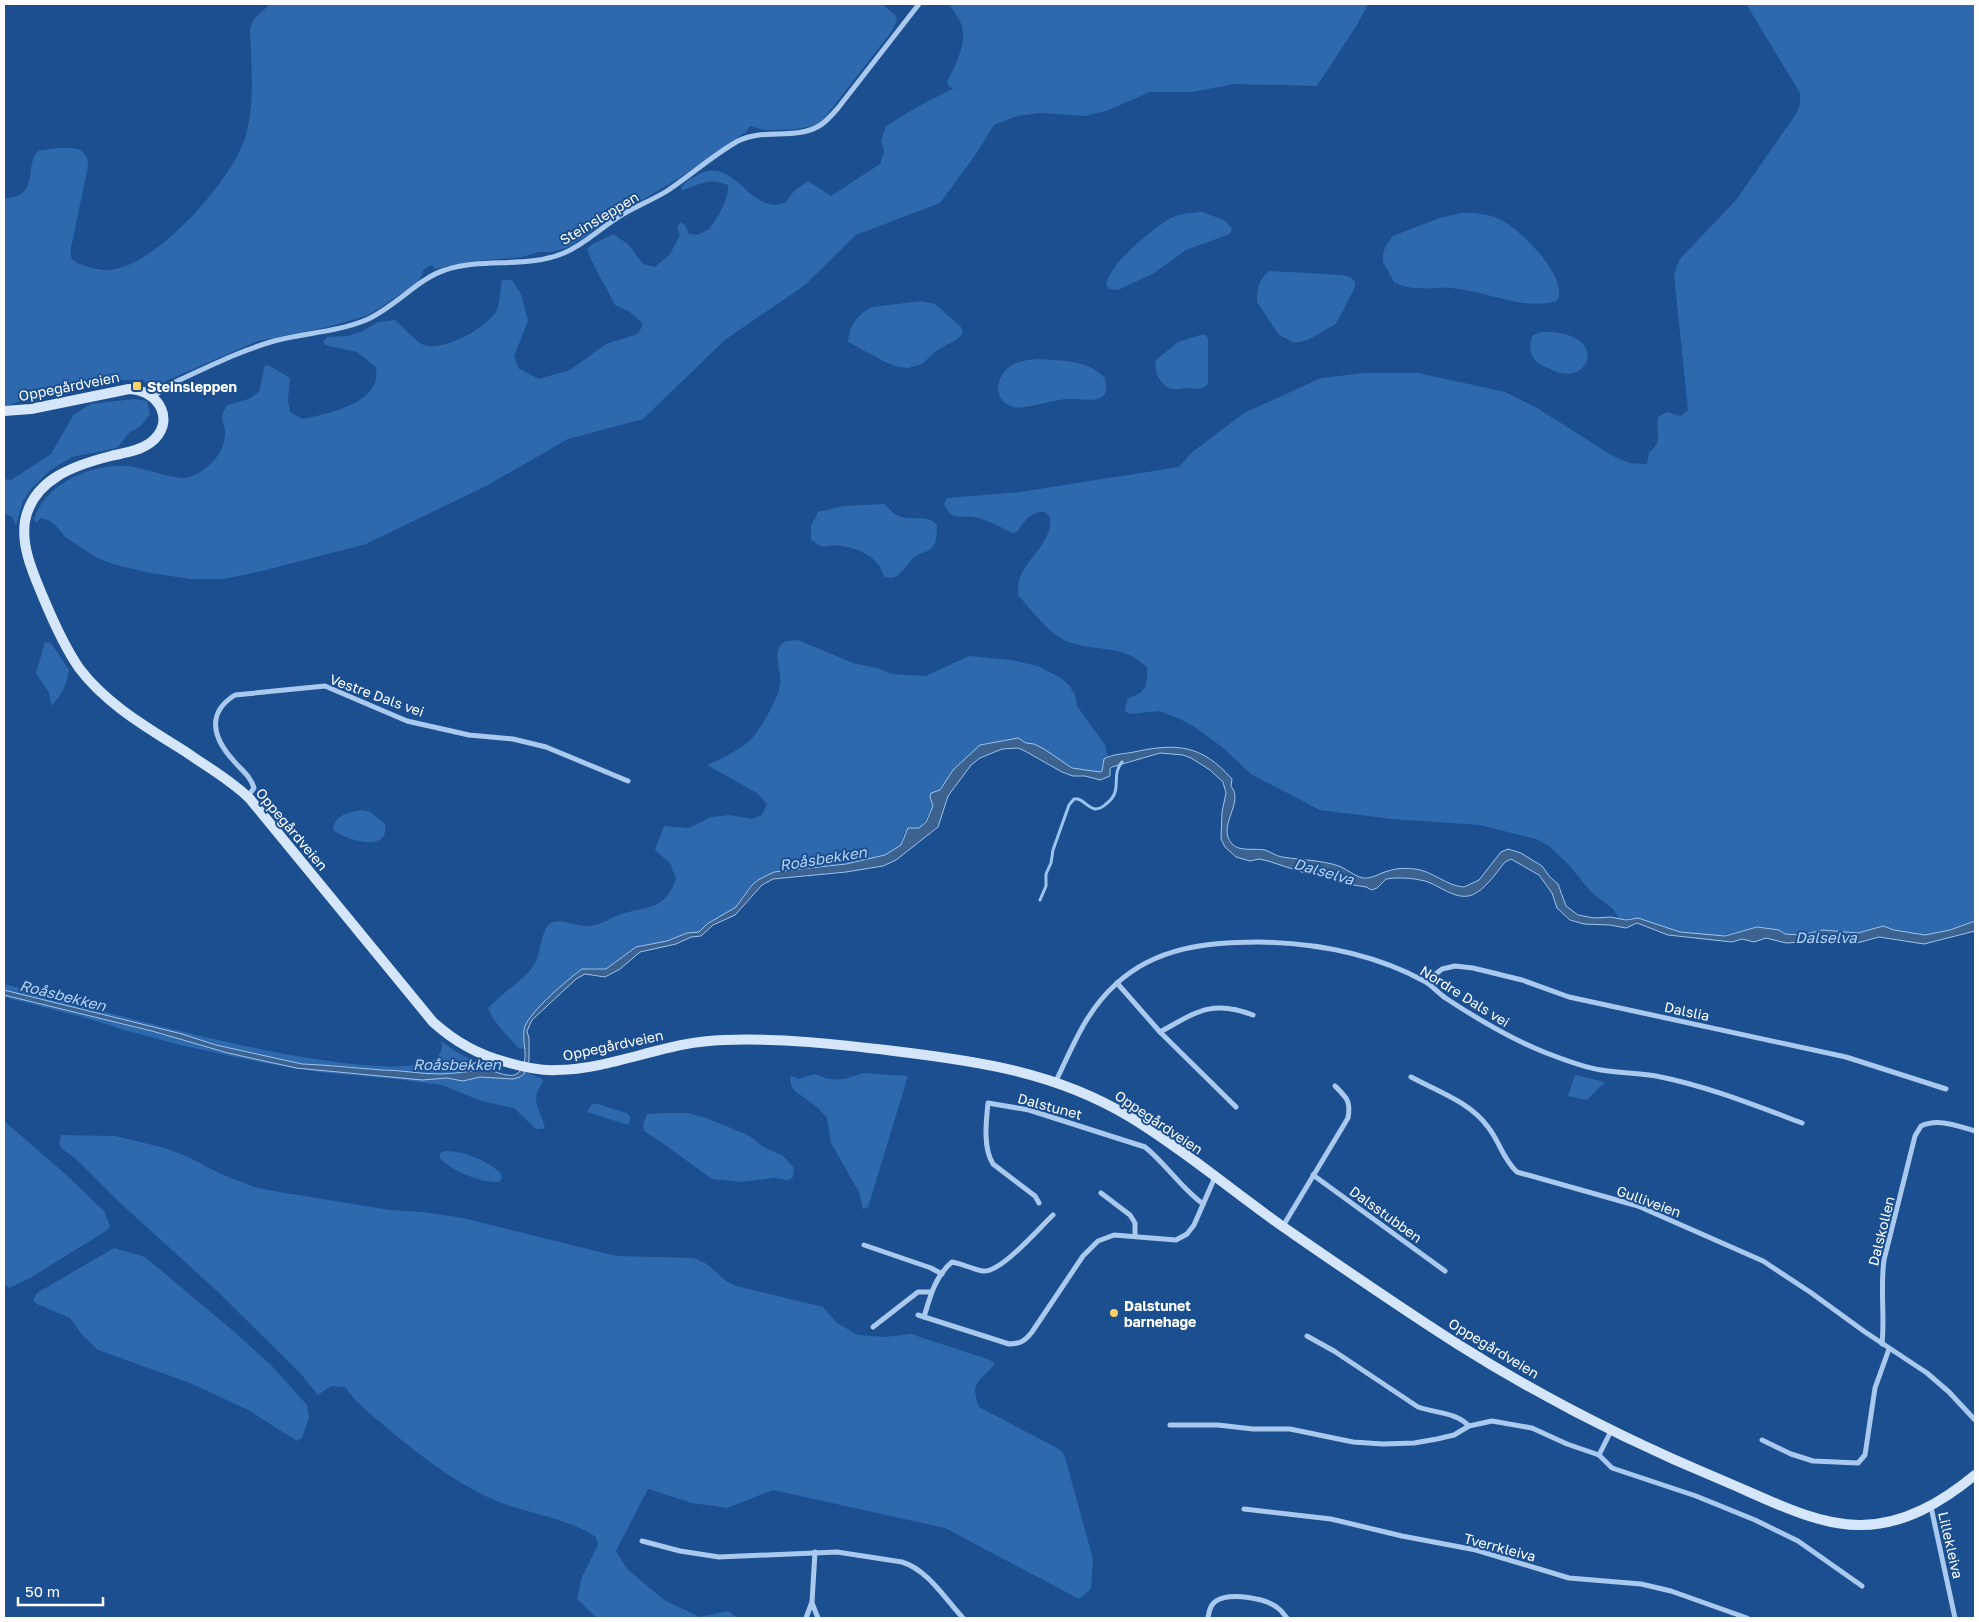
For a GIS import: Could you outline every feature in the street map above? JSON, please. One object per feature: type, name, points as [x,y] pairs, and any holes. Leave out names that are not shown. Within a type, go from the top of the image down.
[{"type":"main road","name":"Oppegårdveien","points":[[4,411],[31,409],[129,388],[142,390],[154,397],[161,406],[163,418],[159,432],[150,443],[136,450],[70,469],[54,477],[40,490],[30,506],[26,515],[24,536],[27,553],[54,623],[72,656],[89,679],[120,708],[248,796],[433,1022],[460,1044],[495,1059],[538,1070],[555,1071],[589,1066],[678,1044],[717,1040],[768,1039],[923,1055],[1024,1072],[1056,1081],[1102,1101],[1132,1118],[1282,1226],[1458,1344],[1523,1383],[1613,1429],[1717,1478],[1787,1508],[1838,1523],[1862,1526],[1906,1517],[1931,1507],[1975,1475]]},
{"type":"street","name":"Steinsleppen","points":[[154,397],[173,383],[248,349],[283,339],[352,325],[373,317],[429,278],[444,270],[470,265],[523,262],[561,254],[578,247],[618,217],[665,192],[738,141],[756,135],[803,132],[816,128],[825,122],[838,108],[919,4]]},
{"type":"street","name":"Vestre Dals vei","points":[[248,796],[254,788],[251,778],[232,759],[218,739],[214,720],[218,710],[225,701],[235,695],[325,686],[408,721],[469,735],[513,739],[546,747],[628,780]]},
{"type":"street","name":"Nordre Dals vei","points":[[1056,1081],[1078,1033],[1097,1003],[1117,982],[1164,954],[1182,948],[1222,942],[1290,943],[1337,949],[1368,956],[1426,982],[1442,996],[1491,1028],[1547,1053],[1598,1070],[1654,1076],[1726,1094],[1802,1122]]},
{"type":"street","name":"Dalslia","points":[[1426,982],[1442,969],[1455,966],[1473,968],[1522,980],[1569,997],[1846,1057],[1946,1089]]},
{"type":"street","points":[[1117,982],[1160,1032],[1236,1107]]},
{"type":"street","points":[[1160,1032],[1201,1010],[1217,1007],[1235,1008],[1253,1015]]},
{"type":"street","name":"Gulliveien","points":[[1411,1077],[1478,1114],[1490,1128],[1504,1157],[1517,1172],[1638,1206],[1763,1261],[1889,1349],[1927,1373],[1949,1392],[1975,1420]]},
{"type":"street","points":[[1282,1226],[1348,1118],[1350,1106],[1346,1096],[1335,1086]]},
{"type":"street","name":"Dalstunet","points":[[1040,1203],[1035,1196],[993,1164],[990,1159],[986,1126],[988,1103],[1029,1110],[1145,1148],[1153,1154],[1189,1194],[1203,1204]]},
{"type":"street","name":"Dalskollen","points":[[1882,1344],[1884,1326],[1882,1275],[1884,1260],[1915,1136],[1921,1126],[1934,1122],[1948,1123],[1975,1131]]},
{"type":"street","name":"Dalsstubben","points":[[1313,1175],[1446,1271]]},
{"type":"street","points":[[918,1315],[1010,1344],[1019,1344],[1026,1340],[1083,1256],[1098,1241],[1114,1235],[1176,1240],[1187,1234],[1194,1224],[1215,1177]]},
{"type":"street","points":[[1101,1193],[1130,1215],[1134,1223],[1135,1236]]},
{"type":"street","points":[[924,1317],[931,1292],[952,1262],[984,1271],[992,1270],[1004,1262],[1053,1215]]},
{"type":"street","points":[[864,1245],[931,1268],[942,1274]]},
{"type":"street","points":[[873,1327],[918,1292],[931,1292]]},
{"type":"street","points":[[1307,1336],[1334,1351],[1418,1407],[1452,1415],[1464,1420],[1469,1426]]},
{"type":"street","points":[[1762,1440],[1791,1454],[1813,1461],[1858,1464],[1866,1455],[1875,1388],[1889,1349]]},
{"type":"street","points":[[1170,1425],[1218,1425],[1253,1429],[1290,1429],[1353,1442],[1383,1444],[1414,1443],[1437,1439],[1454,1435],[1469,1426],[1492,1421],[1511,1423],[1532,1428],[1567,1444],[1599,1455],[1612,1468],[1696,1496],[1755,1520],[1789,1537],[1862,1586]]},
{"type":"street","points":[[1599,1455],[1613,1429]]},
{"type":"street","name":"Lillekleiva","points":[[1931,1507],[1956,1618]]},
{"type":"street","name":"Tverrkleiva","points":[[1244,1509],[1331,1519],[1402,1536],[1476,1550],[1569,1578],[1641,1584],[1671,1591],[1747,1618]]},
{"type":"street","points":[[642,1541],[680,1551],[719,1557],[815,1552],[845,1553],[910,1565],[924,1575],[962,1618]]},
{"type":"street","points":[[806,1618],[812,1602],[815,1552]]},
{"type":"street","points":[[1208,1618],[1211,1606],[1215,1601],[1226,1597],[1265,1601],[1279,1609],[1287,1618]]},
{"type":"street","points":[[812,1602],[818,1618]]},
{"type":"shaded area","points":[[270,4],[882,4],[895,15],[897,20],[892,31],[817,125],[797,129],[765,130],[750,126],[746,132],[679,178],[639,202],[616,212],[588,235],[566,248],[522,257],[466,262],[435,269],[431,265],[423,270],[418,282],[366,316],[328,327],[258,341],[159,384],[148,386],[143,380],[90,383],[37,396],[4,407],[4,198],[16,196],[24,192],[28,186],[32,162],[40,150],[78,149],[87,158],[88,166],[71,248],[72,258],[75,262],[96,269],[107,270],[126,266],[167,240],[188,221],[223,179],[236,159],[244,141],[250,114],[252,85],[250,28],[254,19]]},
{"type":"shaded area","points":[[949,4],[1368,4],[1357,25],[1317,86],[1234,84],[1192,92],[1150,92],[1106,111],[1085,116],[1040,113],[1017,116],[994,125],[974,157],[940,203],[856,235],[805,285],[726,339],[643,419],[568,439],[486,486],[366,544],[224,579],[191,579],[150,573],[113,564],[97,558],[65,537],[48,520],[41,518],[36,523],[34,519],[48,496],[59,486],[85,472],[113,466],[127,466],[184,478],[195,475],[205,469],[217,456],[222,447],[225,438],[225,427],[222,417],[227,405],[249,399],[259,392],[265,365],[290,378],[288,400],[290,412],[303,419],[334,411],[356,402],[372,388],[376,377],[376,367],[357,352],[325,345],[323,342],[327,337],[347,336],[361,332],[378,322],[395,320],[424,345],[443,345],[465,337],[492,317],[498,307],[502,280],[512,280],[521,294],[528,321],[514,356],[519,369],[539,379],[570,370],[606,344],[638,334],[643,324],[630,312],[615,305],[587,249],[613,234],[628,244],[643,264],[655,267],[670,254],[680,235],[677,228],[680,222],[685,225],[689,234],[698,235],[709,229],[716,220],[725,201],[728,185],[710,181],[683,190],[681,188],[696,176],[708,171],[718,171],[728,175],[763,202],[774,205],[786,202],[794,191],[808,181],[831,196],[880,164],[884,151],[881,141],[886,126],[954,88],[949,87],[947,82],[960,52],[963,36],[960,21]]},
{"type":"shaded area","points":[[1746,4],[1975,4],[1975,921],[1950,930],[1925,935],[1894,930],[1883,926],[1858,933],[1823,930],[1801,935],[1785,934],[1779,930],[1757,927],[1719,936],[1680,932],[1638,918],[1619,919],[1613,909],[1591,892],[1569,865],[1550,847],[1536,839],[1479,825],[1392,819],[1320,810],[1251,774],[1222,747],[1193,726],[1178,718],[1159,711],[1130,714],[1125,711],[1129,698],[1139,694],[1144,689],[1147,680],[1147,667],[1127,654],[1067,641],[1059,637],[1038,618],[1018,595],[1018,588],[1020,577],[1045,541],[1048,533],[1050,517],[1045,512],[1035,513],[1025,521],[1017,532],[1012,533],[982,519],[954,516],[950,514],[944,504],[947,498],[1020,492],[1179,467],[1191,453],[1244,413],[1321,378],[1364,373],[1418,373],[1505,392],[1537,408],[1613,456],[1629,463],[1647,464],[1649,452],[1658,441],[1658,417],[1667,412],[1681,416],[1688,410],[1674,275],[1679,260],[1736,200],[1796,114],[1800,105],[1800,93]]},
{"type":"shaded area","points":[[1202,212],[1224,220],[1232,228],[1230,234],[1186,250],[1154,273],[1118,290],[1109,289],[1106,285],[1114,268],[1143,238],[1171,218],[1182,214]]},
{"type":"shaded area","points":[[1460,213],[1476,213],[1491,216],[1501,220],[1520,233],[1541,255],[1550,268],[1559,291],[1557,301],[1531,304],[1465,290],[1415,288],[1394,282],[1383,262],[1385,247],[1393,236],[1437,219]]},
{"type":"shaded area","points":[[1270,271],[1343,275],[1350,277],[1355,282],[1355,287],[1336,324],[1308,340],[1294,343],[1278,334],[1257,302],[1259,285],[1263,277]]},
{"type":"shaded area","points":[[921,301],[935,304],[961,327],[963,333],[957,339],[936,351],[922,364],[908,368],[898,367],[848,342],[852,325],[862,313],[872,307]]},
{"type":"shaded area","points":[[1541,332],[1563,334],[1578,340],[1586,348],[1588,357],[1584,366],[1577,372],[1566,374],[1552,370],[1537,362],[1533,357],[1530,345],[1533,335]]},
{"type":"shaded area","points":[[1204,334],[1208,338],[1208,383],[1206,386],[1198,389],[1169,388],[1159,378],[1155,364],[1156,360],[1178,342]]},
{"type":"shaded area","points":[[1038,359],[1074,362],[1090,367],[1105,378],[1105,394],[1096,399],[1063,399],[1018,408],[1007,404],[999,395],[998,389],[1004,372],[1015,363]]},
{"type":"shaded area","points":[[134,399],[147,401],[150,414],[140,427],[130,432],[117,448],[72,457],[49,471],[31,489],[23,501],[16,525],[12,517],[4,513],[4,479],[11,480],[51,454],[74,414],[91,404]]},
{"type":"shaded area","points":[[884,504],[904,518],[924,518],[933,521],[937,525],[933,547],[912,559],[895,577],[885,577],[880,566],[872,558],[859,550],[836,545],[822,547],[811,540],[811,526],[818,512],[843,506]]},
{"type":"shaded area","points":[[798,640],[853,663],[880,669],[892,674],[926,676],[969,656],[1011,660],[1038,666],[1061,678],[1069,685],[1075,695],[1077,706],[1105,745],[1108,757],[1103,761],[1102,771],[1100,772],[1072,768],[1044,749],[1020,739],[986,743],[953,770],[941,788],[930,799],[933,806],[921,827],[911,828],[904,833],[901,845],[885,855],[846,864],[774,872],[751,885],[736,907],[712,921],[699,932],[692,932],[667,941],[636,947],[606,969],[590,968],[579,971],[547,999],[530,1018],[523,1037],[525,1049],[518,1048],[497,1024],[488,1008],[532,968],[549,924],[557,921],[583,926],[596,925],[619,915],[654,906],[661,902],[672,889],[676,878],[670,863],[655,850],[664,826],[689,828],[711,817],[730,815],[752,819],[762,815],[767,804],[757,793],[707,765],[738,749],[752,738],[772,707],[779,691],[778,650],[780,646],[788,641]]},
{"type":"shaded area","points":[[45,642],[51,643],[69,670],[63,690],[51,706],[49,693],[36,673]]},
{"type":"shaded area","points":[[363,810],[370,812],[385,824],[385,833],[381,839],[374,842],[365,842],[347,838],[333,830],[339,817],[353,811]]},
{"type":"shaded area","points":[[4,984],[159,1026],[227,1042],[294,1056],[355,1064],[405,1066],[437,1058],[442,1049],[441,1041],[458,1053],[479,1063],[478,1071],[459,1074],[435,1074],[304,1064],[268,1058],[4,990]]},
{"type":"shaded area","points":[[4,995],[152,1031],[228,1053],[296,1068],[314,1068],[352,1074],[435,1079],[480,1077],[513,1079],[525,1072],[541,1078],[543,1081],[537,1092],[536,1102],[545,1127],[536,1129],[514,1108],[481,1101],[442,1085],[318,1072],[259,1062],[180,1045],[4,997]]},
{"type":"shaded area","points":[[863,1073],[908,1076],[868,1207],[863,1209],[859,1192],[831,1143],[827,1118],[817,1107],[795,1091],[791,1085],[790,1078],[792,1076],[799,1079],[815,1074],[828,1079],[839,1080]]},
{"type":"shaded area","points":[[1575,1075],[1605,1082],[1587,1100],[1568,1096]]},
{"type":"shaded area","points":[[592,1104],[598,1104],[626,1113],[630,1116],[628,1125],[587,1112]]},
{"type":"shaded area","points":[[688,1113],[706,1118],[751,1137],[765,1148],[782,1155],[794,1168],[793,1177],[788,1180],[774,1178],[741,1182],[712,1179],[644,1131],[643,1124],[647,1114]]},
{"type":"shaded area","points":[[4,1121],[63,1172],[104,1211],[110,1226],[106,1231],[30,1278],[9,1288],[4,1283]]},
{"type":"shaded area","points":[[61,1135],[115,1136],[165,1148],[254,1187],[279,1192],[390,1210],[423,1212],[463,1218],[616,1256],[694,1258],[707,1264],[726,1281],[736,1286],[823,1307],[837,1323],[858,1335],[885,1337],[911,1334],[990,1360],[995,1364],[978,1382],[976,1387],[975,1392],[979,1407],[1059,1449],[1064,1454],[1093,1559],[1091,1589],[1079,1599],[945,1528],[773,1490],[727,1508],[692,1503],[648,1489],[616,1551],[627,1569],[664,1600],[700,1617],[728,1611],[737,1618],[597,1618],[577,1599],[582,1577],[598,1545],[596,1537],[573,1525],[499,1502],[463,1484],[397,1437],[356,1401],[345,1387],[331,1386],[318,1395],[301,1374],[217,1291],[118,1201],[75,1158],[62,1149],[59,1144]]},
{"type":"shaded area","points":[[445,1151],[467,1154],[481,1160],[500,1172],[502,1178],[499,1182],[492,1182],[459,1172],[440,1158],[440,1153]]},
{"type":"shaded area","points":[[114,1248],[145,1257],[271,1365],[307,1405],[309,1417],[302,1438],[297,1441],[248,1410],[190,1383],[98,1350],[83,1336],[70,1318],[37,1304],[33,1300],[37,1293]]},
{"type":"water","name":"Dalselva","points":[[1018,738],[1044,749],[1072,768],[1100,772],[1102,771],[1104,759],[1114,755],[1175,747],[1198,753],[1221,767],[1232,779],[1231,786],[1235,800],[1227,830],[1232,844],[1243,849],[1265,850],[1282,857],[1332,864],[1363,878],[1373,877],[1401,868],[1422,870],[1451,884],[1464,887],[1479,880],[1501,852],[1508,849],[1521,853],[1542,866],[1558,884],[1566,906],[1578,915],[1594,918],[1610,917],[1626,920],[1638,918],[1680,932],[1725,936],[1757,927],[1779,930],[1785,934],[1801,935],[1823,930],[1858,933],[1883,926],[1894,930],[1925,935],[1950,930],[1975,921],[1975,931],[1924,944],[1879,937],[1857,943],[1834,940],[1786,943],[1766,938],[1754,942],[1742,939],[1732,942],[1668,935],[1637,923],[1626,928],[1584,924],[1570,920],[1557,908],[1552,893],[1539,875],[1511,859],[1505,862],[1486,885],[1472,895],[1460,896],[1425,881],[1405,878],[1386,879],[1377,888],[1372,890],[1354,885],[1331,874],[1308,874],[1268,861],[1259,859],[1250,861],[1236,857],[1225,847],[1221,839],[1222,812],[1226,793],[1223,782],[1210,770],[1191,758],[1183,755],[1160,753],[1112,767],[1110,769],[1110,776],[1100,780],[1085,776],[1073,776],[1062,772],[1018,748],[1002,749],[980,758],[971,765],[948,796],[938,827],[896,860],[883,866],[846,872],[773,879],[762,885],[735,915],[713,925],[701,936],[691,937],[676,944],[640,952],[620,969],[605,977],[585,974],[576,979],[532,1020],[527,1031],[529,1038],[529,1060],[524,1074],[513,1079],[480,1077],[463,1081],[447,1078],[422,1080],[296,1068],[228,1053],[152,1031],[4,995],[4,990],[182,1034],[216,1045],[302,1064],[432,1074],[488,1070],[506,1075],[514,1075],[518,1073],[524,1063],[525,1026],[534,1012],[550,996],[582,969],[606,969],[636,947],[667,941],[687,933],[699,932],[707,924],[736,907],[758,880],[774,872],[846,864],[885,855],[901,845],[908,828],[919,828],[926,822],[933,806],[930,797],[931,793],[940,790],[953,770],[980,745]]},
{"type":"waterway","points":[[1040,900],[1046,886],[1046,874],[1051,863],[1053,850],[1069,805],[1074,799],[1078,799],[1095,809],[1105,805],[1111,799],[1116,789],[1117,773],[1122,762]]},
{"type":"place","name":"Steinsleppen","points":[[137,386]]},
{"type":"place","name":"Dalstunet barnehage","points":[[1114,1313]]},
{"type":"water label","name":"Roåsbekken","points":[[823,858]]},
{"type":"water label","name":"Roåsbekken","points":[[63,995]]},
{"type":"water label","name":"Roåsbekken","points":[[457,1064]]}]
